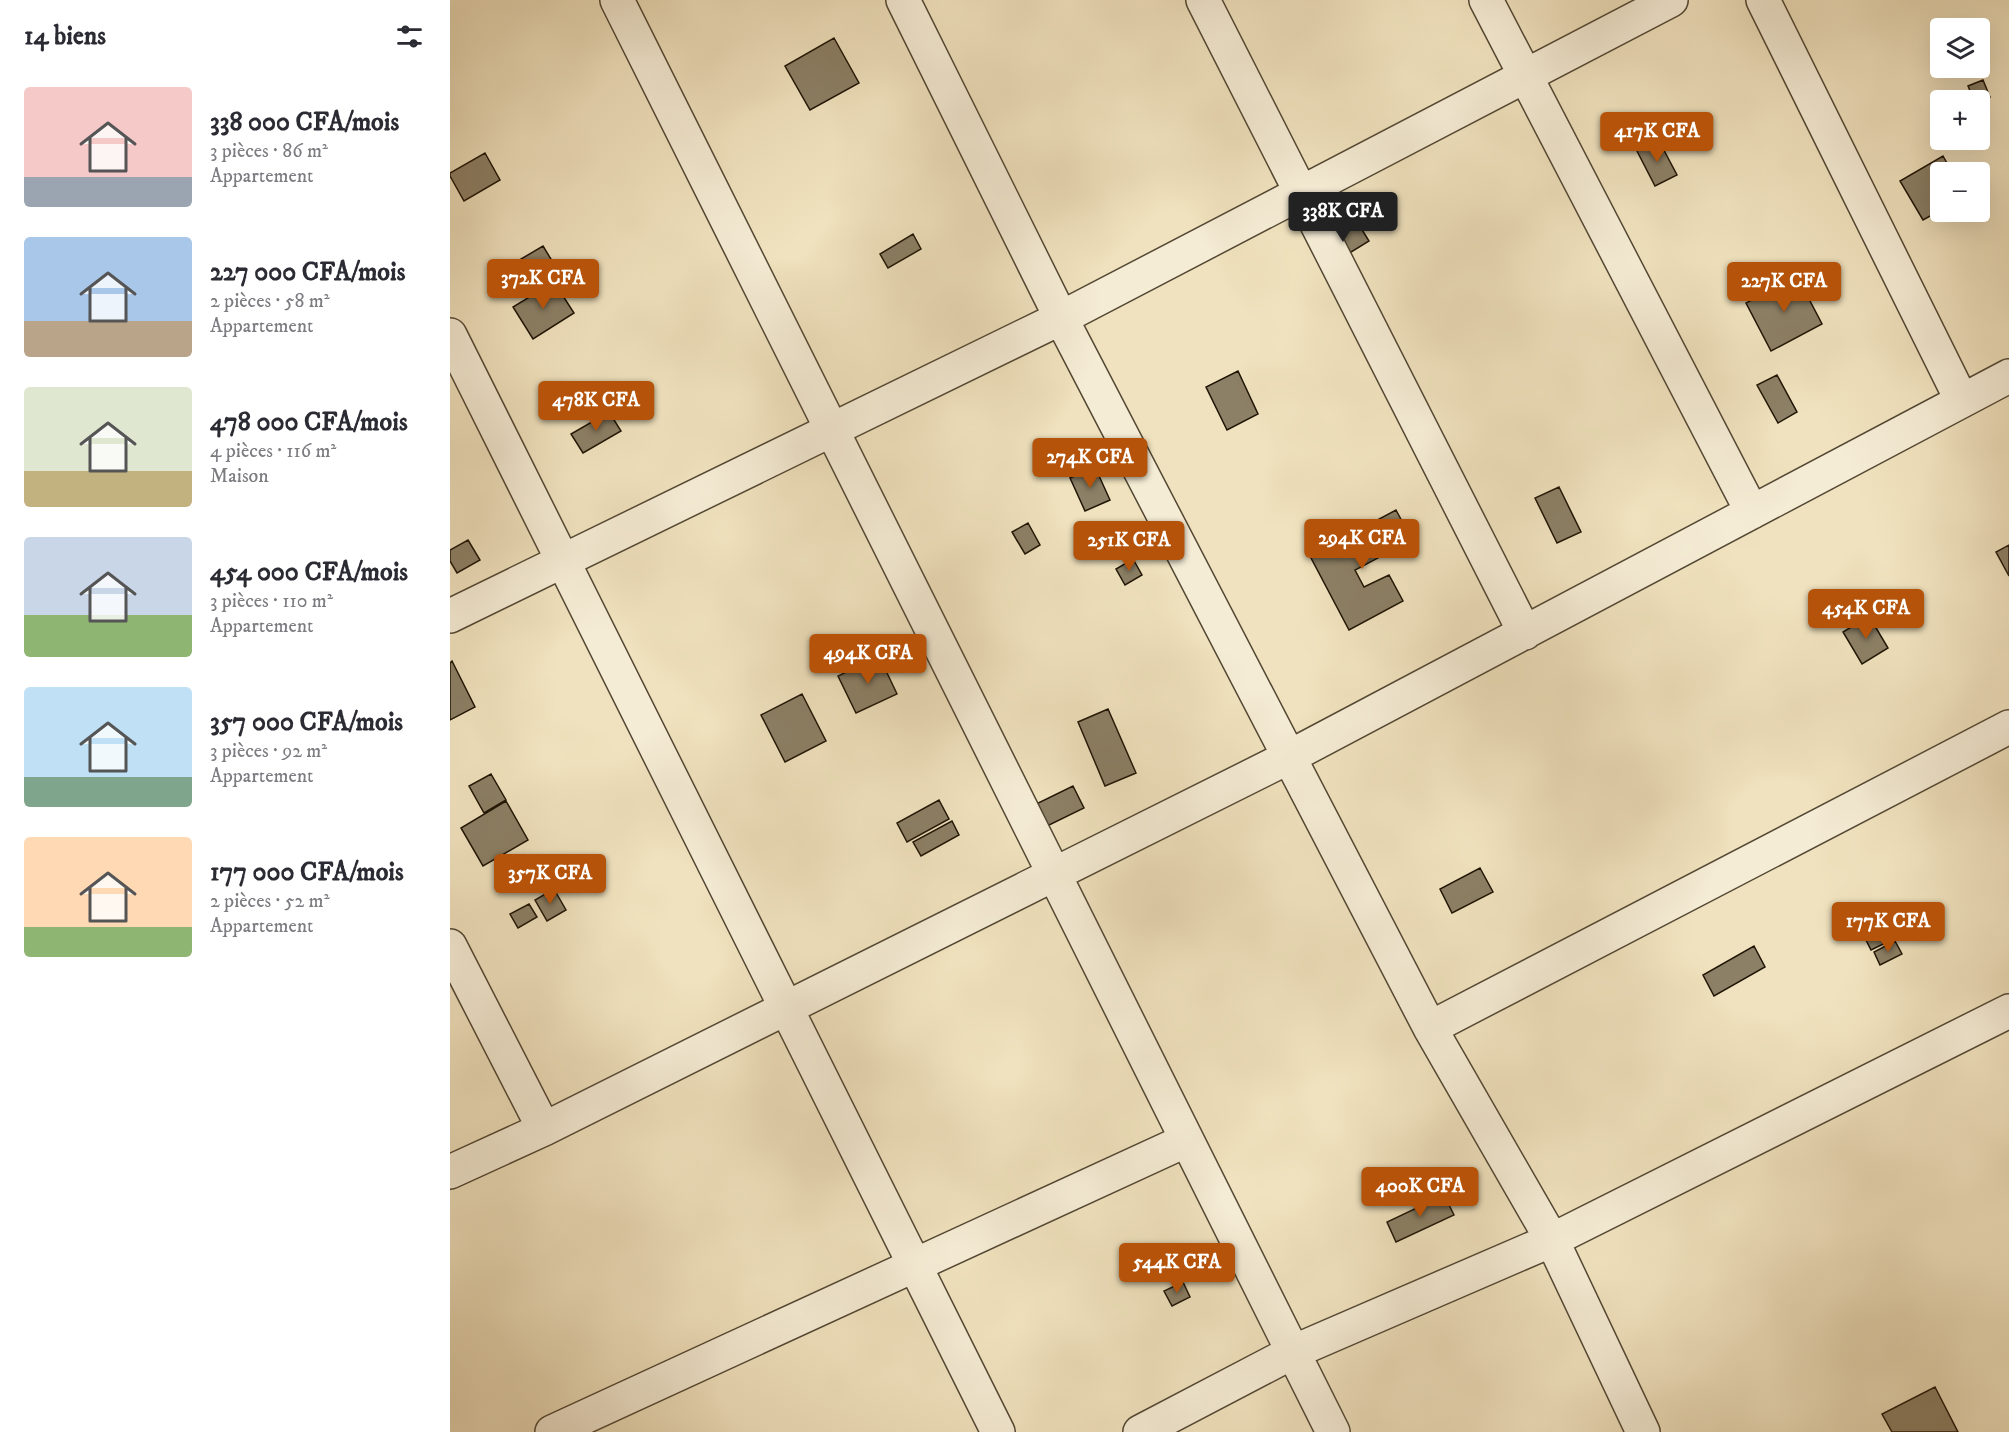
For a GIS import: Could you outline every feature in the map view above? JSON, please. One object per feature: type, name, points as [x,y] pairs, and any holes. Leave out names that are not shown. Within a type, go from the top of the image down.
[{"type":"street","points":[[617,0],[1334,1432]]},
{"type":"street","points":[[903,0],[1061,318],[1430,1028],[1552,1240],[1643,1432]]},
{"type":"street","points":[[1203,0],[1525,633]]},
{"type":"street","points":[[1486,0],[1752,512]]},
{"type":"street","points":[[450,616],[1061,318],[1671,0]]},
{"type":"street","points":[[1763,0],[1962,401]]},
{"type":"street","points":[[450,335],[998,1432]]},
{"type":"street","points":[[450,1172],[544,1129],[1289,757],[2009,376]]},
{"type":"street","points":[[1430,1028],[2009,727]]},
{"type":"street","points":[[450,946],[544,1129]]},
{"type":"street","points":[[1140,1432],[1293,1352],[1552,1240],[2009,1011]]},
{"type":"street","points":[[552,1432],[1187,1140]]},
{"type":"building","points":[[834,38],[859,83],[810,110],[785,66]]},
{"type":"building","points":[[1983,80],[1987,90],[1970,90],[1968,86]]},
{"type":"building","points":[[1658,139],[1677,175],[1655,186],[1637,151]]},
{"type":"building","points":[[485,153],[500,180],[464,201],[450,173]]},
{"type":"building","points":[[1943,156],[1946,162],[1933,162]]},
{"type":"building","points":[[1930,164],[1930,216],[1923,220],[1900,181]]},
{"type":"building","points":[[1356,220],[1369,241],[1330,265],[1317,245]]},
{"type":"building","points":[[913,234],[921,249],[888,268],[880,254]]},
{"type":"building","points":[[543,246],[560,274],[534,290],[516,262]]},
{"type":"building","points":[[1797,276],[1822,324],[1771,351],[1746,303]]},
{"type":"building","points":[[554,282],[574,313],[533,339],[513,307]]},
{"type":"building","points":[[1238,371],[1258,414],[1227,430],[1206,387]]},
{"type":"building","points":[[1777,375],[1797,412],[1778,423],[1757,385]]},
{"type":"building","points":[[609,412],[621,431],[583,453],[571,434]]},
{"type":"building","points":[[1095,467],[1110,500],[1085,511],[1070,478]]},
{"type":"building","points":[[1559,487],[1581,532],[1557,543],[1535,498]]},
{"type":"building","points":[[1396,510],[1412,540],[1355,570],[1364,587],[1389,575],[1403,601],[1349,630],[1310,556]]},
{"type":"building","points":[[1028,523],[1040,545],[1025,554],[1012,532]]},
{"type":"building","points":[[468,540],[480,560],[457,573],[450,561],[450,550]]},
{"type":"building","points":[[2009,545],[2009,576],[1996,552]]},
{"type":"building","points":[[1133,559],[1142,575],[1125,585],[1116,569]]},
{"type":"building","points":[[1869,616],[1888,648],[1862,664],[1843,632]]},
{"type":"building","points":[[879,656],[897,694],[856,713],[838,676]]},
{"type":"building","points":[[452,661],[475,707],[450,720],[450,663]]},
{"type":"building","points":[[802,694],[826,741],[785,762],[761,715]]},
{"type":"building","points":[[1108,709],[1136,773],[1105,786],[1078,722]]},
{"type":"building","points":[[491,774],[506,800],[484,813],[469,786]]},
{"type":"building","points":[[1073,786],[1084,808],[1043,828],[1032,806]]},
{"type":"building","points":[[939,800],[949,819],[907,842],[897,823]]},
{"type":"building","points":[[506,801],[528,840],[483,866],[461,828]]},
{"type":"building","points":[[952,821],[959,835],[921,856],[913,842]]},
{"type":"building","points":[[1480,868],[1493,892],[1452,913],[1440,889]]},
{"type":"building","points":[[554,889],[566,910],[547,921],[535,900]]},
{"type":"building","points":[[529,904],[537,917],[518,928],[510,914]]},
{"type":"building","points":[[1898,917],[1906,933],[1871,950],[1863,934]]},
{"type":"building","points":[[1895,941],[1902,954],[1880,965],[1874,952]]},
{"type":"building","points":[[1754,946],[1765,967],[1714,996],[1703,975]]},
{"type":"building","points":[[1444,1195],[1454,1215],[1396,1242],[1387,1222]]},
{"type":"building","points":[[1183,1282],[1190,1297],[1172,1306],[1164,1291]]},
{"type":"building","points":[[1935,1387],[1958,1432],[1892,1432],[1882,1414]]}]
